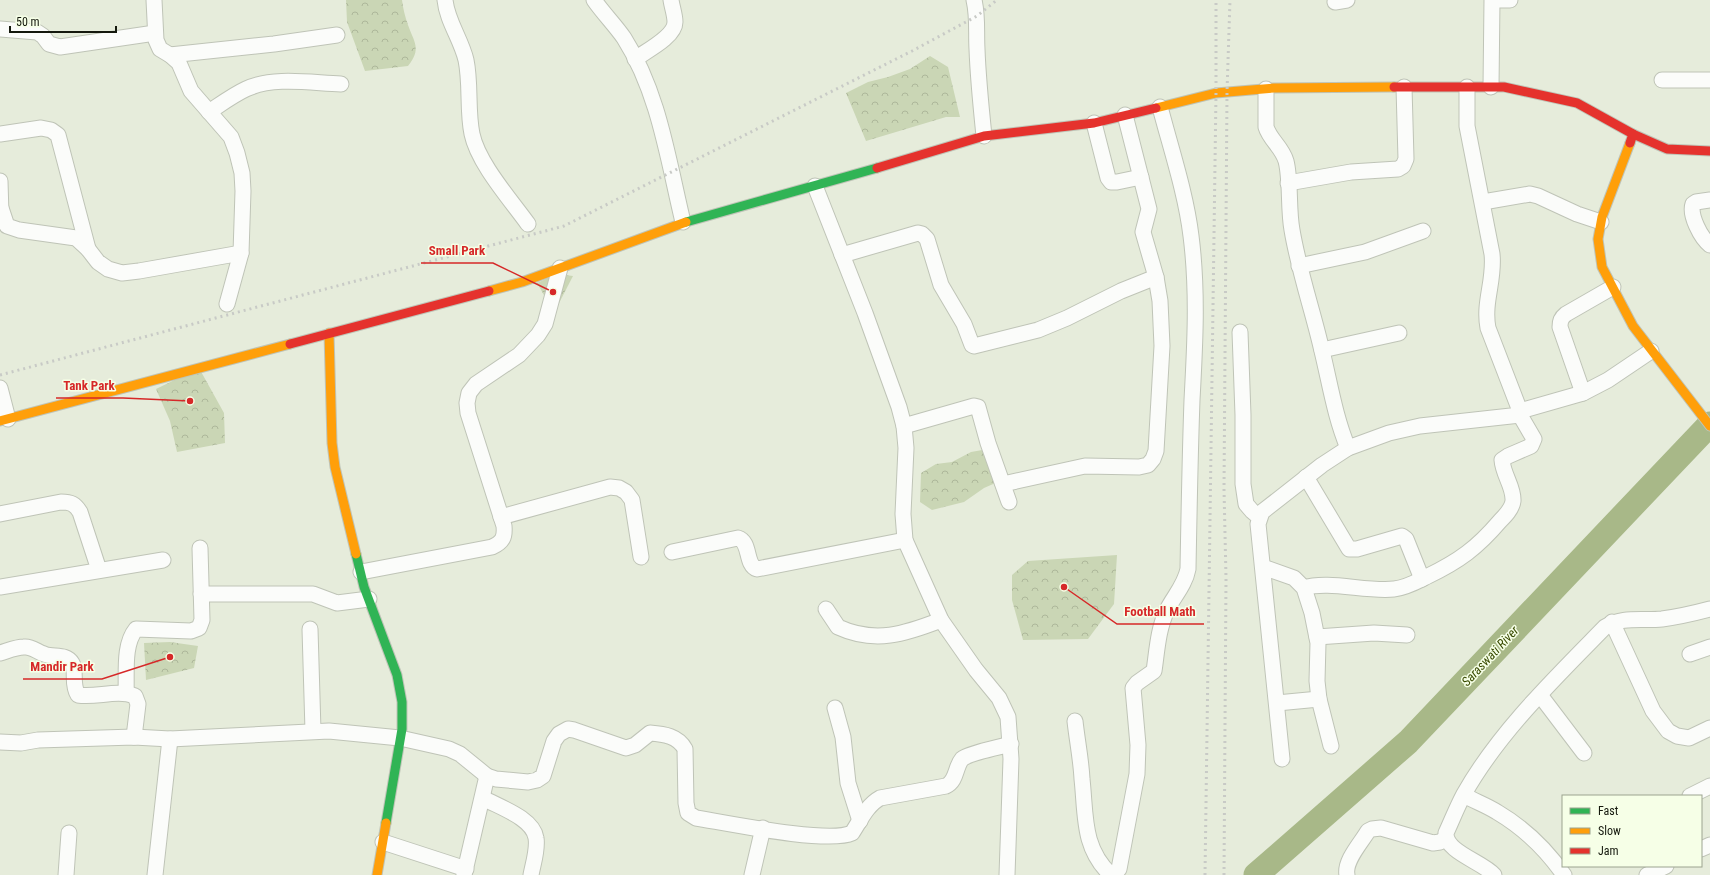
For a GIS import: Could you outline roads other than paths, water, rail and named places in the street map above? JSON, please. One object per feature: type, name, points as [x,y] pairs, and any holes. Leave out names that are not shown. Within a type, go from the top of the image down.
[{"type":"main road","points":[[4,420],[522,282],[683,222],[815,186],[984,136],[1094,123],[1216,93],[1266,89],[1504,86],[1577,103],[1633,134],[1667,149],[1710,151]]},
{"type":"main road","points":[[1633,134],[1601,222],[1598,239],[1602,267],[1632,326],[1710,426]]},
{"type":"main road","points":[[329,333],[332,443],[335,467],[361,572],[369,599],[397,675],[402,702],[400,738],[377,875]]},
{"type":"street","points":[[154,0],[155,33],[160,49],[170,55],[179,64],[191,91],[231,137],[242,173],[243,191],[241,253],[227,304]]},
{"type":"street","points":[[445,0],[446,10],[462,44],[466,61],[469,81],[471,133],[475,146],[481,159],[528,224]]},
{"type":"street","points":[[594,0],[623,38],[635,59],[655,104],[683,222]]},
{"type":"street","points":[[635,59],[669,35],[673,29],[675,23],[671,0]]},
{"type":"street","points":[[974,0],[978,16],[976,40],[978,80],[984,136]]},
{"type":"street","points":[[1491,87],[1492,0],[1510,0]]},
{"type":"street","points":[[0,29],[37,32],[43,36],[49,44],[60,47],[155,33]]},
{"type":"street","points":[[170,55],[274,44],[337,35]]},
{"type":"street","points":[[1662,80],[1710,80]]},
{"type":"street","points":[[209,112],[246,89],[260,85],[280,82],[341,84]]},
{"type":"street","points":[[1288,183],[1351,172],[1398,169],[1404,166],[1406,159],[1404,87]]},
{"type":"street","points":[[1304,588],[1317,585],[1378,590],[1396,589],[1422,579],[1450,565],[1471,551],[1486,538],[1511,508],[1513,496],[1502,460],[1531,446],[1534,443],[1534,439],[1520,413],[1488,328],[1486,307],[1494,266],[1483,202],[1467,126],[1466,87]]},
{"type":"street","points":[[1266,89],[1267,132],[1285,157],[1290,222],[1299,266],[1322,350],[1334,407],[1348,448]]},
{"type":"street","points":[[1114,875],[1119,869],[1137,774],[1138,745],[1133,688],[1137,683],[1154,671],[1161,625],[1167,610],[1186,578],[1188,569],[1191,438],[1196,327],[1195,280],[1187,212],[1160,107]]},
{"type":"street","points":[[1003,484],[1085,466],[1139,467],[1148,465],[1153,459],[1156,450],[1162,346],[1160,301],[1156,276],[1143,232],[1149,209],[1125,115]]},
{"type":"street","points":[[1094,123],[1108,178],[1111,182],[1141,177]]},
{"type":"street","points":[[0,134],[41,128],[51,130],[58,135],[88,249]]},
{"type":"street","points":[[0,181],[0,212],[7,226],[19,230],[76,238],[88,249],[98,262],[108,269],[122,273],[139,271],[241,253]]},
{"type":"street","points":[[815,186],[873,335],[899,407],[904,426],[906,448],[903,514],[905,540],[941,620],[1004,707],[1008,717],[1011,744],[1008,875]]},
{"type":"street","points":[[1483,202],[1530,194],[1538,196],[1577,214],[1601,222]]},
{"type":"street","points":[[1710,200],[1696,202],[1693,204],[1691,210],[1702,237],[1710,245]]},
{"type":"street","points":[[1299,266],[1365,252],[1423,231]]},
{"type":"street","points":[[842,255],[918,233],[922,234],[926,239],[941,285],[964,324],[972,345],[974,346],[1045,327],[1156,276]]},
{"type":"street","points":[[361,572],[492,547],[500,543],[505,536],[502,517],[468,413],[467,403],[469,393],[476,384],[519,355],[538,335],[544,324],[560,268]]},
{"type":"street","points":[[1583,393],[1560,327],[1560,322],[1562,317],[1566,314],[1613,286]]},
{"type":"street","points":[[1240,332],[1244,415],[1243,484],[1246,504],[1259,517]]},
{"type":"street","points":[[1322,350],[1399,333]]},
{"type":"street","points":[[1282,760],[1258,524],[1259,517],[1262,512],[1322,465],[1348,448],[1389,433],[1420,426],[1520,413],[1583,393],[1608,380],[1651,351]]},
{"type":"street","points":[[0,388],[4,420]]},
{"type":"street","points":[[904,426],[974,406],[978,407],[1009,502]]},
{"type":"street","points":[[1306,477],[1348,548],[1357,549],[1402,536],[1406,539],[1422,579]]},
{"type":"street","points":[[502,517],[610,488],[619,488],[626,492],[632,500],[641,557]]},
{"type":"street","points":[[0,514],[62,502],[69,502],[76,505],[80,512],[99,570]]},
{"type":"street","points":[[672,552],[740,538],[744,542],[752,566],[757,569],[905,540]]},
{"type":"street","points":[[126,692],[128,643],[136,629],[144,628],[191,631],[199,628],[202,620],[200,548]]},
{"type":"street","points":[[0,587],[163,560]]},
{"type":"street","points":[[1263,567],[1294,578],[1304,588],[1312,613],[1317,637],[1319,652],[1317,681],[1319,698],[1331,746]]},
{"type":"street","points":[[201,594],[313,594],[330,601],[344,603],[369,599]]},
{"type":"street","points":[[1494,875],[1485,866],[1458,851],[1448,842],[1446,833],[1464,795],[1504,737],[1540,695],[1600,632],[1612,622],[1626,619],[1662,619],[1710,608]]},
{"type":"street","points":[[826,609],[838,627],[846,631],[871,636],[892,636],[906,633],[941,620]]},
{"type":"street","points":[[1612,622],[1653,711],[1668,731],[1677,736],[1689,738],[1710,728]]},
{"type":"street","points":[[310,629],[314,731]]},
{"type":"street","points":[[1317,637],[1374,633],[1407,635]]},
{"type":"street","points":[[0,653],[24,647],[32,648],[51,656],[63,656],[69,659],[73,664],[74,688],[78,695],[86,696],[126,692],[135,696],[138,704],[134,736]]},
{"type":"street","points":[[1690,654],[1710,647]]},
{"type":"street","points":[[1540,695],[1584,753]]},
{"type":"street","points":[[1277,703],[1319,698]]},
{"type":"street","points":[[835,708],[844,737],[848,783],[860,821]]},
{"type":"street","points":[[1075,721],[1087,836],[1100,864],[1111,875]]},
{"type":"street","points":[[0,742],[21,743],[38,740],[134,736],[170,739],[329,731],[400,738],[449,749],[460,754],[487,776],[496,779],[528,782],[537,780],[544,776],[554,741],[559,734],[568,729],[626,748],[635,745],[650,733],[659,734],[675,738],[682,742],[686,749],[686,804],[688,813],[696,818],[798,834],[840,836],[852,833],[875,801],[880,798],[946,786],[952,781],[962,760],[970,756],[1011,744]]},
{"type":"street","points":[[154,875],[170,739]]},
{"type":"street","points":[[383,842],[465,872],[487,776]]},
{"type":"street","points":[[1692,795],[1710,786]]},
{"type":"street","points":[[1464,795],[1496,811],[1516,824],[1559,860],[1564,875]]},
{"type":"street","points":[[483,798],[524,819],[534,828],[537,839],[531,875]]},
{"type":"street","points":[[752,875],[763,828]]},
{"type":"street","points":[[1347,875],[1346,871],[1349,861],[1368,831],[1372,829],[1381,828],[1433,843],[1440,842],[1446,838]]},
{"type":"street","points":[[66,875],[69,833]]},
{"type":"street","points":[[1647,875],[1664,867]]},
{"type":"waterway","name":"Saraswati River","points":[[1256,875],[1408,742],[1710,424]]},
{"type":"railway","points":[[0,375],[564,226],[912,51],[977,16],[997,0]]},
{"type":"railway","points":[[1205,875],[1216,0]]},
{"type":"railway","points":[[1224,875],[1226,578],[1224,489],[1227,92],[1230,0]]},
{"type":"place","name":"Small Park","points":[[553,292]]},
{"type":"place","name":"Tank Park","points":[[190,401]]},
{"type":"place","name":"Football Math","points":[[1064,587]]},
{"type":"place","name":"Mandir Park","points":[[170,657]]}]
